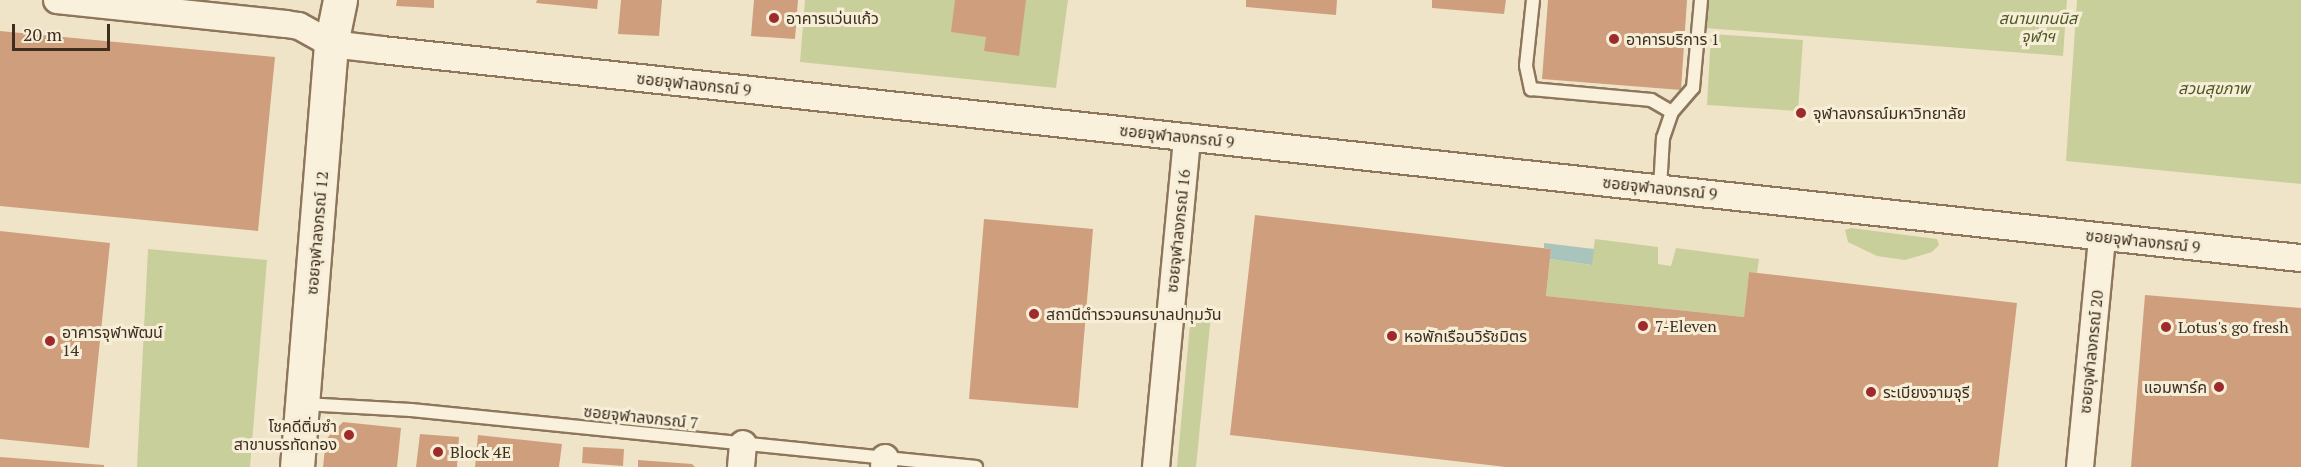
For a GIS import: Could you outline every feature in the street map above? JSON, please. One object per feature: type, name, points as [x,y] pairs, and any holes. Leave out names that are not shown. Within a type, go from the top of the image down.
[{"type":"street","name":"ซอยจุฬาลงกรณ์ 9","points":[[57,0],[299,26],[331,44],[2301,258]]},
{"type":"street","name":"ซอยจุฬาลงกรณ์ 12","points":[[297,467],[331,44],[340,0]]},
{"type":"street","name":"ซอยจุฬาลงกรณ์ 16","points":[[1156,467],[1187,137]]},
{"type":"street","name":"ซอยจุฬาลงกรณ์ 20","points":[[2080,467],[2102,237]]},
{"type":"lane","points":[[1533,0],[1526,66],[1532,89],[1651,100],[1672,111]]},
{"type":"lane","points":[[1660,188],[1663,138],[1672,111],[1693,88],[1701,0]]},
{"type":"lane","name":"ซอยจุฬาลงกรณ์ 7","points":[[303,404],[411,410],[742,455],[976,467]]},
{"type":"green space","points":[[805,0],[1068,0],[1056,88],[800,62]]},
{"type":"green space","name":"สนามเทนนิส จุฬาฯ","points":[[1707,0],[2067,0],[2063,56],[1705,28]]},
{"type":"green space","name":"สวนสุขภาพ","points":[[2077,0],[2301,0],[2301,184],[2066,161]]},
{"type":"green space","points":[[1711,34],[1803,40],[1798,111],[1707,105]]},
{"type":"green space","points":[[1851,228],[1937,239],[1939,245],[1932,252],[1905,260],[1877,256],[1848,242],[1845,230]]},
{"type":"green space","points":[[1595,239],[1658,247],[1658,264],[1671,266],[1676,248],[1759,259],[1757,273],[1749,272],[1744,317],[1546,296],[1550,259],[1591,265]]},
{"type":"green space","points":[[148,249],[267,260],[250,467],[137,467]]},
{"type":"green space","points":[[1191,313],[1211,315],[1196,467],[1177,467]]},
{"type":"water","points":[[1544,243],[1594,249],[1592,265],[1550,259],[1551,249],[1544,248]]},
{"type":"building","points":[[397,0],[434,0],[434,8],[396,6]]},
{"type":"building","points":[[537,0],[598,0],[597,9],[536,3]]},
{"type":"building","points":[[621,0],[662,0],[659,36],[618,34]]},
{"type":"building","name":"อาคารแว่นแก้ว","points":[[754,0],[798,0],[795,39],[751,36]]},
{"type":"building","points":[[955,0],[1026,0],[1019,56],[984,51],[986,37],[951,32]]},
{"type":"building","points":[[1246,0],[1337,0],[1336,15],[1246,7]]},
{"type":"building","points":[[1432,0],[1506,0],[1504,14],[1432,8]]},
{"type":"building","name":"อาคารบริการ 1","points":[[1548,0],[1687,0],[1681,90],[1542,79]]},
{"type":"building","points":[[0,31],[275,57],[258,231],[0,206]]},
{"type":"building","points":[[1255,215],[1551,249],[1546,296],[1744,317],[1749,272],[2017,303],[1998,467],[1506,467],[1230,435]]},
{"type":"building","points":[[984,219],[1093,229],[1078,408],[969,399]]},
{"type":"building","name":"อาคารจุฬาพัฒน์ 14","points":[[0,231],[110,243],[89,448],[0,439]]},
{"type":"building","name":"แอมพาร์ค","points":[[2145,295],[2301,308],[2301,467],[2131,467]]},
{"type":"building","points":[[343,422],[401,428],[397,467],[323,467],[326,439]]},
{"type":"building","name":"Block 4E","points":[[420,434],[459,437],[457,467],[416,467]]},
{"type":"building","points":[[478,435],[562,444],[559,467],[475,467]]},
{"type":"building","points":[[583,447],[624,449],[623,466],[582,463]]},
{"type":"building","points":[[0,457],[104,465],[104,467],[0,467]]},
{"type":"building","points":[[638,460],[692,464],[695,467],[638,467]]},
{"type":"place","name":"อาคารแว่นแก้ว","points":[[774,18]]},
{"type":"place","name":"อาคารบริการ 1","points":[[1614,39]]},
{"type":"place","name":"จุฬาลงกรณ์มหาวิทยาลัย","points":[[1801,113]]},
{"type":"place","name":"สถานีตำรวจนครบาลปทุมวัน","points":[[1034,314]]},
{"type":"place","name":"7-Eleven","points":[[1643,326]]},
{"type":"place","name":"Lotus's go fresh","points":[[2166,327]]},
{"type":"place","name":"หอพักเรือนวิรัชมิตร","points":[[1392,336]]},
{"type":"place","name":"อาคารจุฬาพัฒน์ 14","points":[[50,341]]},
{"type":"place","name":"แอมพาร์ค","points":[[2219,387]]},
{"type":"place","name":"ระเบียงจามจุรี","points":[[1871,392]]},
{"type":"place","name":"โชคดีติ่มซำ สาขาบรรทัดทอง","points":[[349,435]]},
{"type":"place","name":"Block 4E","points":[[438,452]]}]
